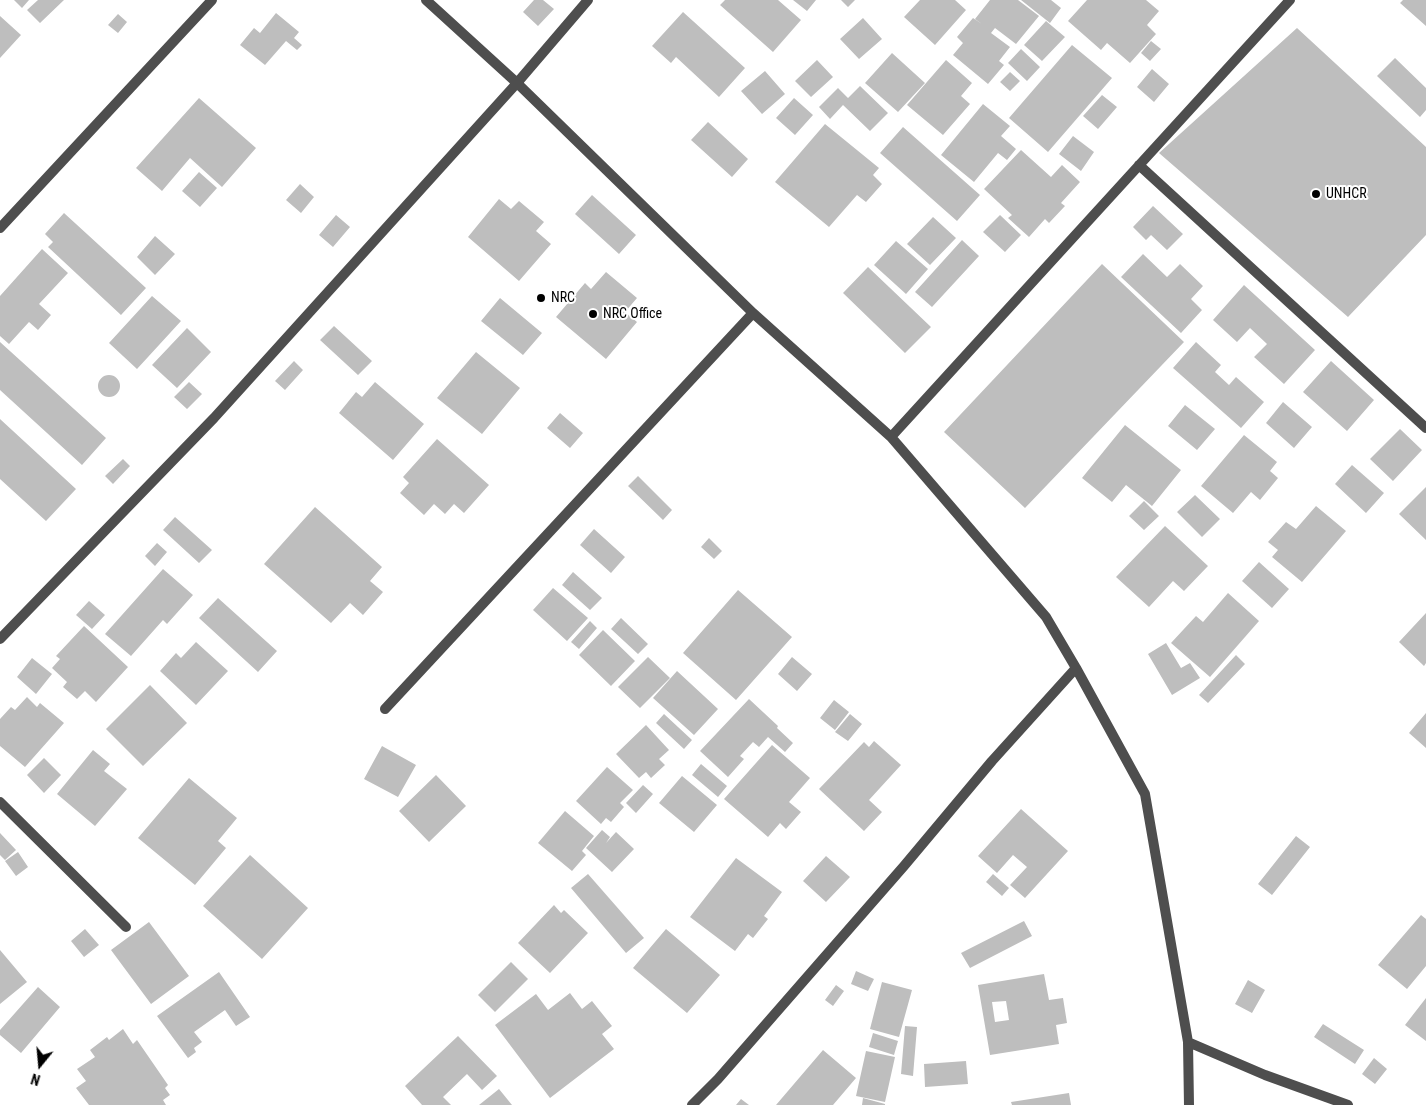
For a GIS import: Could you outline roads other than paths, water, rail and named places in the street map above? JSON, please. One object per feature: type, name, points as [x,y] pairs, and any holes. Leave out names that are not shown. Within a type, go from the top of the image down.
[{"type":"street","points":[[0,228],[212,0]]},
{"type":"street","points":[[426,0],[517,83],[753,314],[891,437],[1046,617],[1145,794],[1188,1042],[1189,1105]]},
{"type":"street","points":[[0,639],[214,418],[517,83],[588,0]]},
{"type":"street","points":[[891,437],[1290,0]]},
{"type":"street","points":[[1139,165],[1426,428]]},
{"type":"street","points":[[384,709],[753,314]]},
{"type":"street","points":[[692,1105],[731,1065],[992,762],[1076,668]]},
{"type":"street","points":[[0,802],[126,926]]},
{"type":"street","points":[[1188,1042],[1265,1075],[1348,1105]]},
{"type":"place","name":"UNHCR","points":[[1316,194]]},
{"type":"place","name":"NRC","points":[[541,298]]},
{"type":"place","name":"NRC Office","points":[[593,314]]}]
